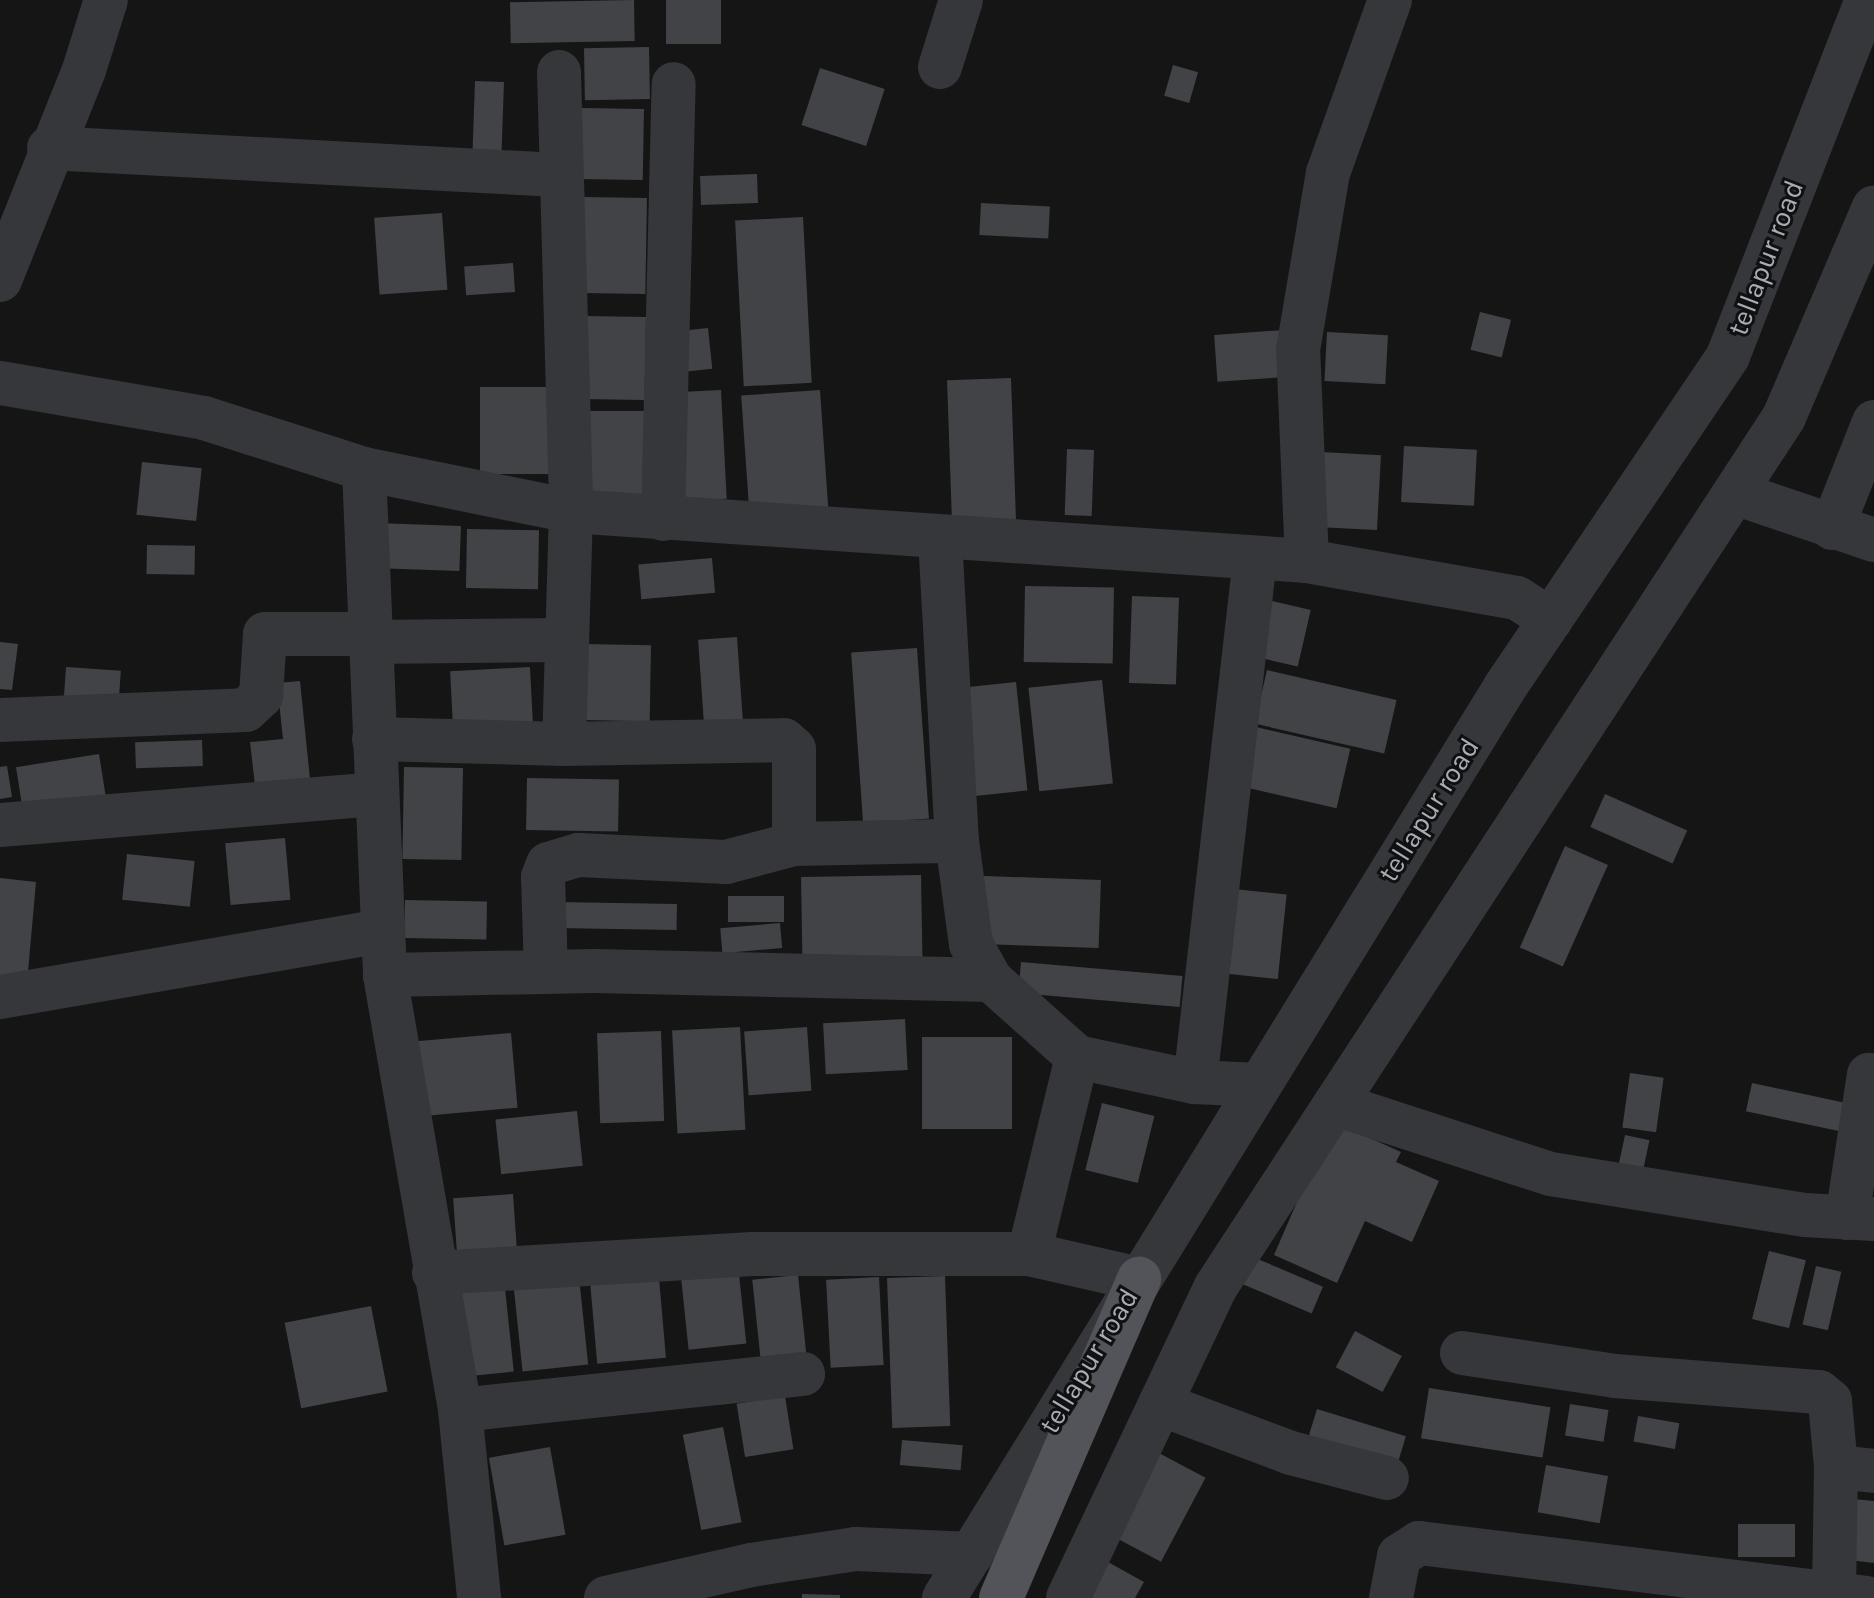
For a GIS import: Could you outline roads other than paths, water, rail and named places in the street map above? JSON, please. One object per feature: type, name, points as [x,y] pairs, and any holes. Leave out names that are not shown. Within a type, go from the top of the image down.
[{"type":"main road","points":[[1001,1598],[1139,1279]]},
{"type":"street","points":[[0,280],[49,148],[84,70],[106,0]]},
{"type":"street","points":[[940,67],[961,0]]},
{"type":"street","points":[[1307,561],[1298,350],[1328,173],[1390,0]]},
{"type":"street","name":"tellapur road","points":[[944,1598],[1259,1085],[1551,620],[1728,356],[1867,0]]},
{"type":"street","points":[[559,72],[558,175],[571,511],[564,640],[564,744]]},
{"type":"street","points":[[663,519],[674,84]]},
{"type":"street","points":[[49,148],[558,175]]},
{"type":"street","points":[[1068,1598],[1215,1288],[1784,417],[1874,207]]},
{"type":"street","points":[[0,383],[204,418],[364,469],[571,511],[1307,561],[1517,598],[1551,620]]},
{"type":"street","points":[[1817,523],[1874,422]]},
{"type":"street","points":[[364,469],[368,638],[385,975],[460,1410],[479,1598]]},
{"type":"street","points":[[1735,493],[1874,540]]},
{"type":"street","points":[[940,538],[957,841],[971,944],[991,980],[1077,1057],[1195,1082],[1259,1085]]},
{"type":"street","points":[[1195,1082],[1255,559]]},
{"type":"street","points":[[0,720],[246,710],[261,696],[265,634],[564,640]]},
{"type":"street","points":[[374,739],[564,744],[784,740],[794,749],[794,844]]},
{"type":"street","points":[[0,825],[376,794]]},
{"type":"street","points":[[546,971],[543,877],[556,859],[578,855],[726,862],[794,844],[957,841]]},
{"type":"street","points":[[0,997],[383,931]]},
{"type":"street","points":[[385,975],[546,971],[991,980]]},
{"type":"street","points":[[1029,1254],[1077,1057]]},
{"type":"street","points":[[1335,1104],[1551,1174],[1861,1219],[1869,1075]]},
{"type":"street","points":[[434,1273],[752,1254],[1029,1254],[1139,1279]]},
{"type":"street","points":[[1391,1598],[1399,1556],[1419,1543],[1850,1595],[1855,1469],[1830,1401],[1819,1392],[1615,1376],[1462,1353]]},
{"type":"street","points":[[460,1410],[803,1374]]},
{"type":"street","points":[[1160,1404],[1291,1453],[1387,1478]]},
{"type":"street","points":[[606,1598],[751,1565],[856,1549],[972,1554]]}]
